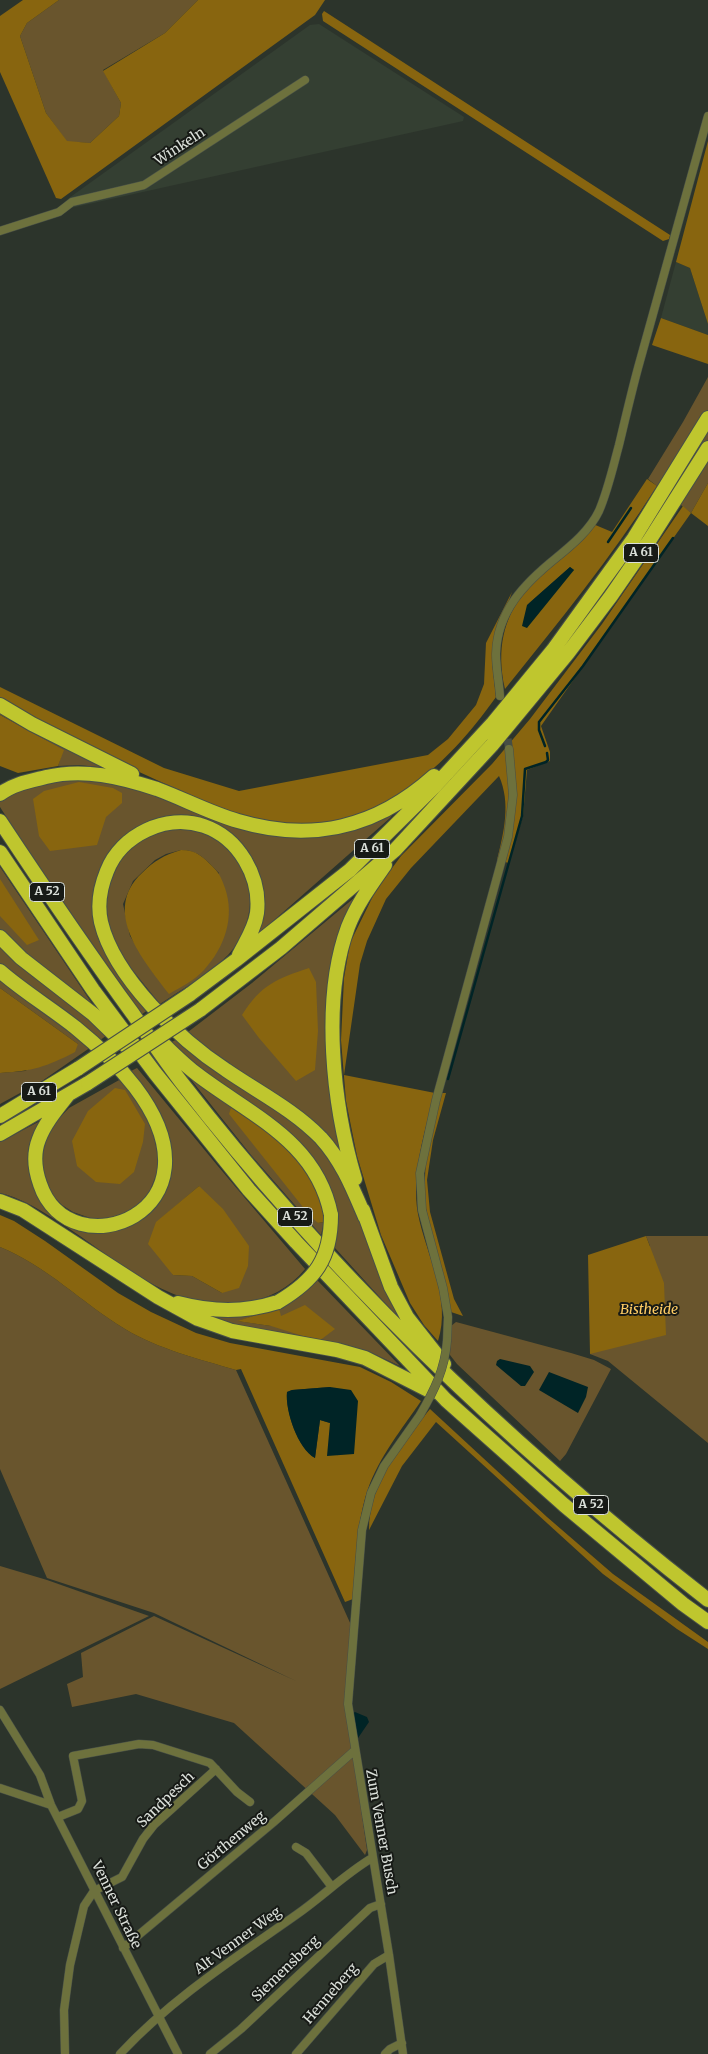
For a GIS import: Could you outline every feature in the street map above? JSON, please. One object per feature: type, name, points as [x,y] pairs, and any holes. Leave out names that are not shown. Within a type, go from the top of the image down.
[{"type":"highway","name":"A 61","points":[[0,1116],[79,1068],[188,995],[236,960],[350,870],[420,802],[493,723],[553,650],[634,538],[708,418]]},
{"type":"highway","name":"A 61","points":[[0,1134],[88,1083],[200,1010],[281,948],[395,850],[512,722],[568,653],[649,541],[708,448]]},
{"type":"highway","points":[[0,705],[83,751],[180,797],[236,820],[283,831],[334,829],[362,821],[382,812],[406,798],[427,782],[493,723]]},
{"type":"highway","points":[[0,794],[14,786],[54,775],[98,774],[123,778],[180,797]]},
{"type":"highway","name":"A 52","points":[[0,821],[94,962],[181,1082],[258,1176],[395,1327],[477,1406],[631,1540],[708,1600]]},
{"type":"highway","points":[[236,960],[253,928],[256,913],[256,893],[253,876],[235,846],[204,826],[188,823],[169,823],[156,826],[125,843],[111,860],[98,900],[102,923],[109,941],[129,977],[160,1016],[190,1043],[226,1071],[288,1111],[321,1138],[334,1154],[348,1179],[365,1217],[391,1287],[407,1317],[477,1406]]},
{"type":"highway","points":[[365,1217],[346,1151],[339,1114],[334,1040],[336,972],[341,949],[360,902],[395,850]]},
{"type":"highway","name":"A 52","points":[[0,852],[88,982],[155,1073],[249,1190],[446,1400],[564,1505],[683,1604],[708,1622]]},
{"type":"highway","points":[[0,937],[21,958],[92,1014],[155,1073]]},
{"type":"highway","points":[[0,971],[90,1041],[135,1087],[153,1115],[164,1150],[165,1165],[163,1179],[152,1202],[134,1216],[113,1224],[90,1225],[68,1218],[45,1195],[37,1175],[35,1152],[47,1123],[68,1095]]},
{"type":"highway","points":[[132,1013],[196,1074],[270,1125],[296,1147],[318,1175],[328,1199],[331,1216],[328,1247],[320,1266],[297,1291],[278,1302],[256,1309],[217,1310],[197,1308],[158,1297]]},
{"type":"highway","points":[[0,1201],[23,1210],[98,1260],[198,1320],[232,1331],[337,1350],[365,1358],[446,1400]]},
{"type":"street","name":"Winkeln","points":[[0,231],[59,212],[72,202],[144,185],[305,80]]},
{"type":"street","points":[[500,696],[496,654],[500,630],[508,610],[526,583],[574,544],[599,511],[611,476],[656,300],[672,249],[708,116]]},
{"type":"street","name":"Zum Venner Busch","points":[[403,2054],[381,1904],[354,1751],[348,1704],[353,1624],[362,1530],[371,1493],[384,1466],[420,1415],[437,1384],[442,1370],[447,1341],[446,1307],[443,1288],[422,1210],[420,1173],[436,1100],[508,837],[513,796],[509,749]]},
{"type":"street","name":"Venner Straße","points":[[0,1710],[40,1775],[51,1805],[178,2054]]},
{"type":"street","points":[[58,1817],[78,1810],[82,1800],[73,1756],[139,1744],[153,1745],[210,1763],[237,1792],[250,1802]]},
{"type":"street","name":"Görthenweg","points":[[123,1948],[275,1821],[354,1751]]},
{"type":"street","name":"Sandpesch","points":[[94,1891],[122,1877],[143,1839],[154,1825],[216,1769]]},
{"type":"street","points":[[0,1788],[51,1805]]},
{"type":"street","points":[[296,1848],[306,1853],[332,1887]]},
{"type":"street","name":"Alt Venner Weg","points":[[159,2017],[228,1963],[298,1914],[372,1858]]},
{"type":"street","points":[[65,2054],[64,2010],[70,1965],[84,1906],[94,1891]]},
{"type":"street","name":"Siemensberg","points":[[210,2054],[236,2034],[370,1908],[381,1904]]},
{"type":"street","name":"Henneberg","points":[[296,2054],[369,1969],[389,1955]]},
{"type":"street","points":[[120,2054],[159,2017]]},
{"type":"street","points":[[385,2054],[402,2043]]},
{"type":"shaded area","points":[[319,24],[464,117],[463,121],[66,209],[63,204],[69,198],[310,25]]},
{"type":"shaded area","points":[[676,262],[690,268],[708,324],[708,335],[661,318]]},
{"type":"green space","points":[[23,0],[59,0],[27,23],[20,36],[46,113],[67,141],[90,143],[119,116],[121,103],[103,71],[165,33],[198,0],[325,0],[315,15],[61,199],[56,198],[0,72],[0,16]]},
{"type":"green space","points":[[59,0],[198,0],[165,33],[103,70],[121,103],[119,116],[90,143],[67,142],[46,113],[20,36],[27,23]]},
{"type":"green space","points":[[324,11],[670,235],[669,239],[663,241],[323,21],[322,14]]},
{"type":"green space","points":[[708,141],[708,324],[690,268],[676,262]]},
{"type":"green space","points":[[661,318],[708,335],[708,364],[652,345]]},
{"type":"green space","points":[[708,377],[708,483],[691,513],[648,479]]},
{"type":"green space","points":[[647,479],[657,486],[603,564],[505,689],[501,660],[504,635],[511,614],[522,594],[554,560],[593,524],[612,532]],"holes":[[[570,567],[574,570],[527,605]]]},
{"type":"green space","points":[[708,483],[708,526],[691,513]]},
{"type":"green space","points":[[683,506],[691,513],[541,726],[550,752],[550,761],[527,770],[523,816],[509,863],[497,860],[505,818],[505,797],[499,776],[411,868],[386,899],[367,941],[360,964],[344,1075],[435,1093],[420,1153],[416,1199],[418,1214],[440,1293],[442,1309],[438,1341],[424,1325],[410,1303],[381,1235],[357,1156],[346,1101],[341,1040],[344,978],[350,943],[373,896],[401,856],[492,764],[530,719],[602,624]]},
{"type":"green space","points":[[512,592],[493,646],[492,661],[496,697],[473,727],[448,755],[421,779],[392,798],[361,813],[327,822],[291,824],[252,819],[229,812],[120,763],[0,697],[0,687],[164,768],[239,791],[428,755],[448,739],[476,705],[484,684],[486,643]]},
{"type":"green space","points":[[0,707],[106,768],[79,765],[58,766],[63,750],[0,715]]},
{"type":"green space","points":[[0,715],[64,750],[58,766],[18,773],[0,766]]},
{"type":"green space","points":[[95,776],[298,836],[399,807],[390,818],[247,944],[254,872],[202,821],[134,833],[96,905],[149,1009],[141,1015],[49,883],[0,807],[0,802],[10,795],[33,785]]},
{"type":"green space","points":[[79,782],[113,788],[122,793],[122,803],[106,817],[97,845],[50,851],[39,836],[33,799],[44,791]]},
{"type":"green space","points":[[181,828],[206,834],[221,841],[233,852],[242,865],[248,880],[250,896],[249,912],[245,927],[238,942],[228,955],[203,975],[160,1004],[130,967],[117,946],[109,928],[104,905],[108,878],[129,846],[162,830]],"holes":[[[187,850],[198,854],[219,873],[154,974],[130,936],[123,904],[133,881],[155,860],[166,854]]]},
{"type":"green space","points":[[181,850],[191,851],[199,855],[218,873],[224,885],[229,910],[226,931],[218,952],[196,977],[169,994],[138,951],[130,935],[125,903],[130,888],[146,869],[169,854]]},
{"type":"green space","points":[[0,867],[99,1014],[14,945],[0,929]]},
{"type":"green space","points":[[0,879],[39,940],[27,945],[0,916]]},
{"type":"green space","points":[[360,893],[335,957],[345,1159],[296,1109],[203,1046],[188,1032],[252,983]]},
{"type":"green space","points":[[0,944],[107,1035],[99,1041],[0,965]]},
{"type":"green space","points":[[309,968],[316,982],[318,1031],[315,1070],[296,1081],[242,1015],[256,997],[270,984]]},
{"type":"green space","points":[[0,976],[91,1047],[42,1081],[0,1104],[0,1073],[25,1071],[78,1044],[0,988]]},
{"type":"green space","points":[[0,988],[78,1044],[75,1052],[39,1067],[0,1073]]},
{"type":"green space","points":[[179,1038],[313,1135],[342,1175],[398,1312],[395,1314],[335,1248],[337,1218],[332,1192],[320,1169],[302,1145],[191,1063],[170,1043]]},
{"type":"green space","points":[[173,1057],[271,1129],[318,1223],[324,1222],[321,1235],[251,1155]]},
{"type":"green space","points":[[137,1068],[305,1269],[293,1282],[278,1292],[262,1299],[244,1303],[217,1304],[191,1300],[166,1291],[142,1278],[33,1206],[0,1193],[0,1142],[44,1119],[35,1176],[76,1223],[137,1217],[169,1163],[129,1072]],"holes":[[[199,1186],[222,1293],[192,1276],[173,1275],[156,1223]]]},
{"type":"green space","points":[[121,1079],[150,1116],[160,1166],[148,1195],[135,1210],[99,1221],[73,1212],[53,1196],[44,1180],[41,1163],[44,1141],[49,1129],[69,1108]]},
{"type":"green space","points":[[115,1088],[125,1090],[145,1124],[143,1142],[134,1172],[120,1184],[96,1182],[77,1166],[72,1141],[88,1111]]},
{"type":"green space","points":[[439,1093],[446,1093],[433,1140],[427,1180],[430,1212],[454,1299],[463,1316],[451,1312],[424,1201],[426,1154]]},
{"type":"green space","points":[[231,1108],[272,1135],[301,1161],[323,1198],[324,1222],[318,1223],[310,1216],[229,1114]]},
{"type":"green space","points":[[199,1186],[223,1209],[249,1246],[248,1266],[239,1288],[222,1293],[192,1276],[173,1275],[148,1244],[156,1222]]},
{"type":"green space","points":[[0,1215],[14,1221],[45,1241],[118,1293],[151,1312],[196,1333],[230,1343],[360,1367],[391,1382],[421,1401],[385,1454],[368,1489],[359,1530],[353,1599],[345,1602],[241,1369],[236,1370],[193,1357],[165,1348],[138,1336],[109,1319],[49,1274],[0,1247]],"holes":[[[330,1387],[338,1456],[330,1423],[320,1420],[315,1458],[303,1446],[290,1418],[287,1392]]]},
{"type":"green space","name":"Bistheide","points":[[646,1236],[708,1236],[708,1443],[608,1361],[590,1354],[650,1246]]},
{"type":"green space","points":[[646,1236],[664,1283],[666,1335],[590,1354],[588,1255]]},
{"type":"green space","points":[[0,1247],[49,1274],[109,1319],[138,1336],[179,1353],[236,1370],[351,1625],[346,1704],[367,1850],[365,1855],[335,1815],[234,1723],[136,1694],[72,1707],[67,1684],[83,1677],[81,1653],[154,1616],[296,1681],[154,1613],[47,1578],[0,1469]]},
{"type":"green space","points":[[317,1280],[400,1366],[374,1354],[350,1347],[231,1326],[192,1312],[279,1308],[293,1301]],"holes":[[[279,1308],[280,1316],[271,1326],[238,1321]]]},
{"type":"green space","points":[[305,1305],[335,1329],[319,1341],[271,1326],[237,1321],[279,1308],[281,1316]]},
{"type":"green space","points":[[456,1322],[571,1353],[594,1360],[611,1369],[566,1454],[560,1461],[457,1364],[450,1355],[451,1326]]},
{"type":"green space","points":[[430,1409],[547,1517],[613,1574],[708,1642],[708,1649],[677,1629],[603,1574],[436,1422],[402,1466],[369,1530],[370,1513],[381,1480],[398,1450]]},
{"type":"green space","points":[[0,1566],[47,1580],[149,1616],[0,1689]]},
{"type":"water","points":[[570,567],[574,570],[527,628],[522,626],[527,605]]},
{"type":"water","points":[[500,1359],[530,1366],[534,1372],[525,1386],[521,1386],[496,1365]]},
{"type":"water","points":[[549,1372],[588,1387],[586,1397],[578,1413],[539,1390]]},
{"type":"water","points":[[330,1387],[351,1390],[358,1401],[354,1454],[327,1456],[330,1423],[320,1420],[315,1458],[303,1447],[294,1429],[288,1409],[287,1392]]},
{"type":"water","points":[[355,1712],[367,1717],[369,1722],[356,1741],[352,1714]]},
{"type":"waterway","points":[[608,542],[631,508]]},
{"type":"waterway","points":[[545,746],[539,730],[539,722],[583,666],[673,538]]},
{"type":"waterway","points":[[448,1079],[522,816],[525,769],[546,762],[548,760],[547,753]]},
{"type":"tunnel","points":[[506,727],[509,749]]}]
